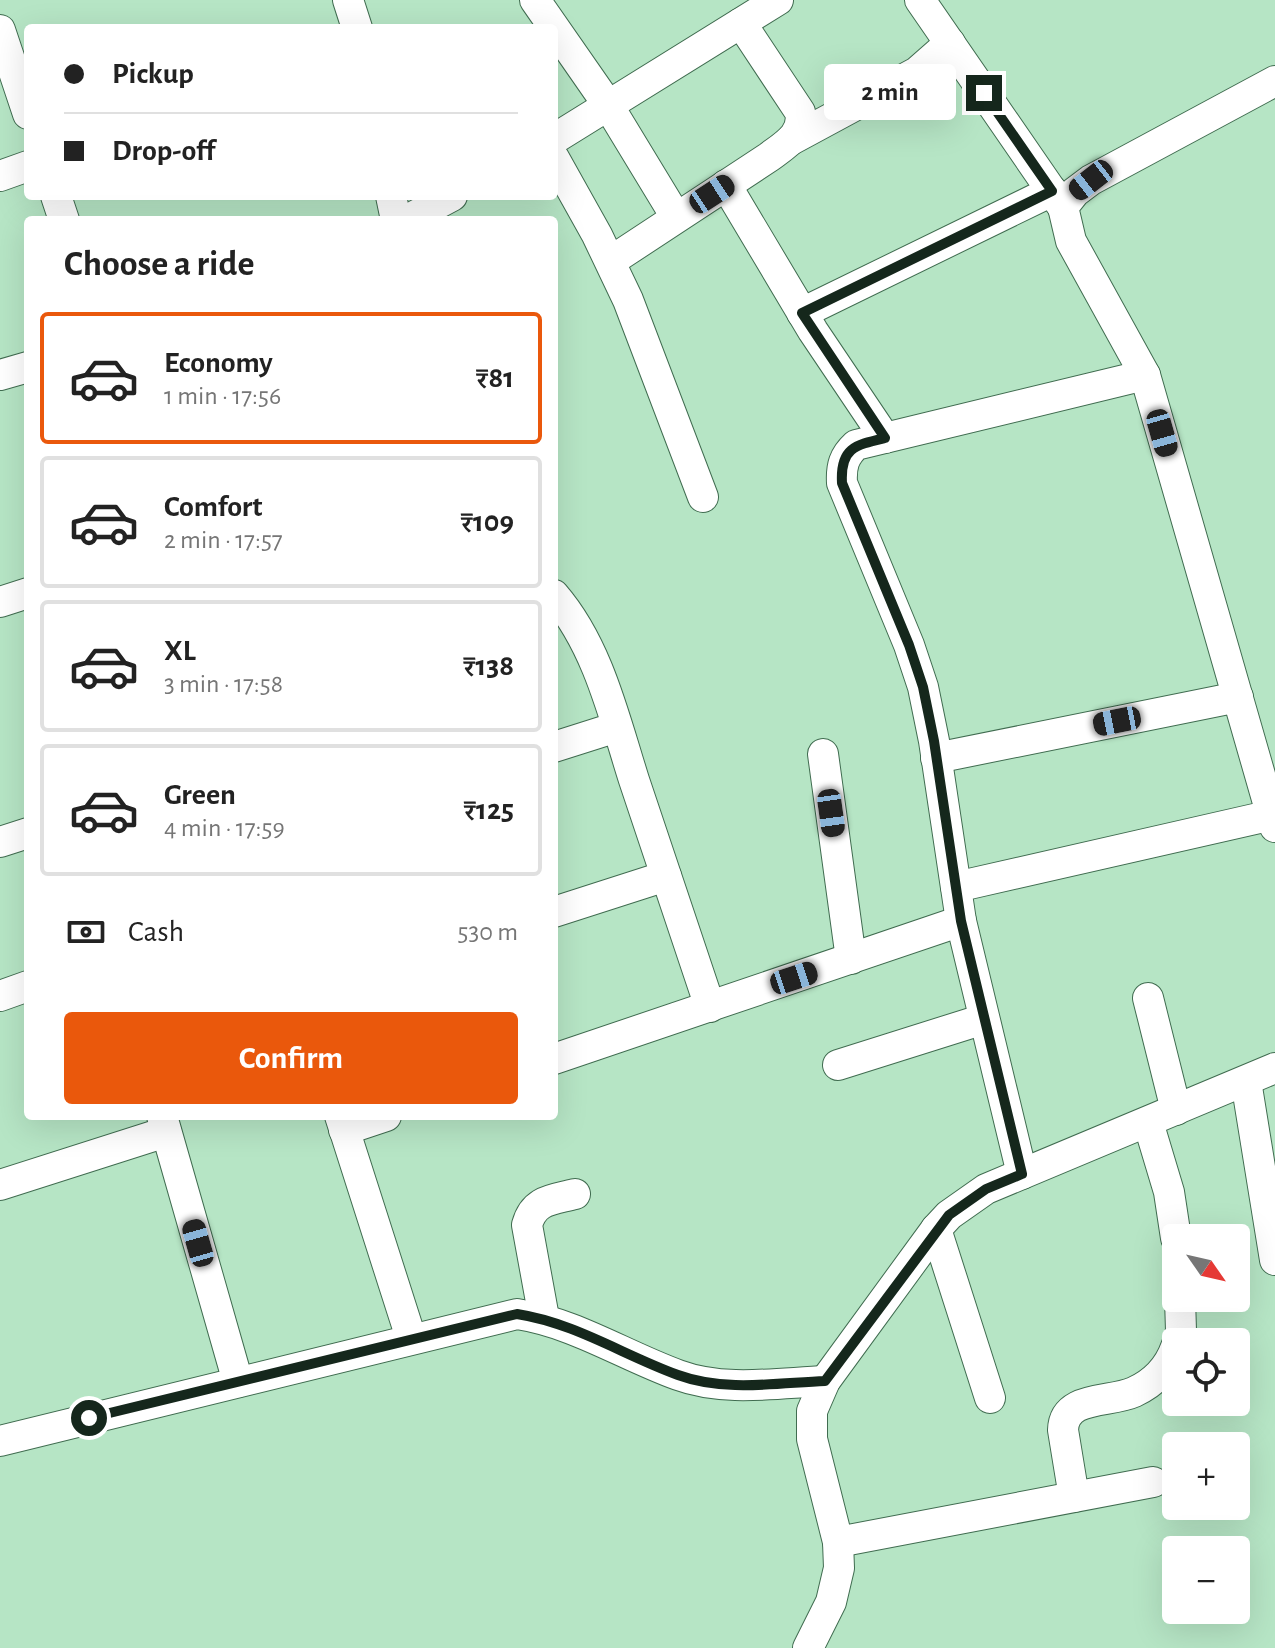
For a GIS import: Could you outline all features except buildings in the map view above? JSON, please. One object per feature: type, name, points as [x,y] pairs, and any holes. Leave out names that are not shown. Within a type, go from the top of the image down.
[{"type":"street","points":[[348,0],[356,24]]},
{"type":"street","points":[[535,0],[552,24]]},
{"type":"street","points":[[558,136],[778,0]]},
{"type":"street","points":[[920,0],[1058,199],[1071,241],[1145,375],[1273,821],[956,887]]},
{"type":"street","points":[[741,23],[800,112],[802,121],[791,140]]},
{"type":"street","points":[[0,30],[24,102]]},
{"type":"street","points":[[558,33],[608,105],[676,217]]},
{"type":"street","points":[[611,261],[791,140],[917,72],[950,43]]},
{"type":"street","points":[[802,313],[1075,192],[1091,180],[1275,81]]},
{"type":"street","points":[[558,165],[611,261],[703,497]]},
{"type":"street","points":[[0,176],[24,167]]},
{"type":"street","points":[[726,185],[802,313],[885,438]]},
{"type":"street","points":[[414,216],[444,200]]},
{"type":"street","points":[[0,375],[24,368]]},
{"type":"street","points":[[1022,1174],[961,921],[923,687],[909,645],[842,483],[842,469],[846,455],[856,445],[1145,375]]},
{"type":"street","points":[[0,602],[24,594]]},
{"type":"street","points":[[558,600],[584,638],[617,727],[710,1007]]},
{"type":"street","points":[[936,758],[1238,697]]},
{"type":"street","points":[[558,746],[617,727]]},
{"type":"street","points":[[823,754],[851,959]]},
{"type":"street","points":[[0,842],[24,834]]},
{"type":"street","points":[[558,911],[666,876]]},
{"type":"street","points":[[558,1058],[961,921]]},
{"type":"street","points":[[0,996],[24,987]]},
{"type":"street","points":[[1148,998],[1176,1110]]},
{"type":"street","points":[[838,1065],[984,1019]]},
{"type":"street","points":[[808,1648],[831,1602],[839,1568],[838,1542],[812,1439],[812,1411],[825,1381],[936,1229],[949,1215],[986,1189],[1275,1068]]},
{"type":"street","points":[[1246,1081],[1275,1260]]},
{"type":"street","points":[[1148,1122],[1169,1192],[1174,1224]]},
{"type":"street","points":[[342,1123],[411,1338]]},
{"type":"street","points":[[0,1185],[164,1124],[238,1382]]},
{"type":"street","points":[[544,1318],[527,1225],[530,1212],[537,1205],[575,1194]]},
{"type":"street","points":[[936,1229],[990,1398]]},
{"type":"street","points":[[0,1441],[517,1314],[544,1318],[679,1376],[733,1385],[825,1381]]},
{"type":"street","points":[[1074,1497],[1063,1430],[1063,1420],[1068,1412],[1076,1407],[1133,1393],[1162,1371]]},
{"type":"street","points":[[838,1542],[1153,1482]]},
{"type":"route","points":[[89,1418],[517,1314],[544,1318],[571,1327],[679,1376],[733,1385],[825,1381],[949,1215],[986,1189],[1022,1174],[961,921],[923,687],[909,645],[842,483],[846,455],[856,445],[885,438],[802,313],[1052,191],[984,93]]}]
